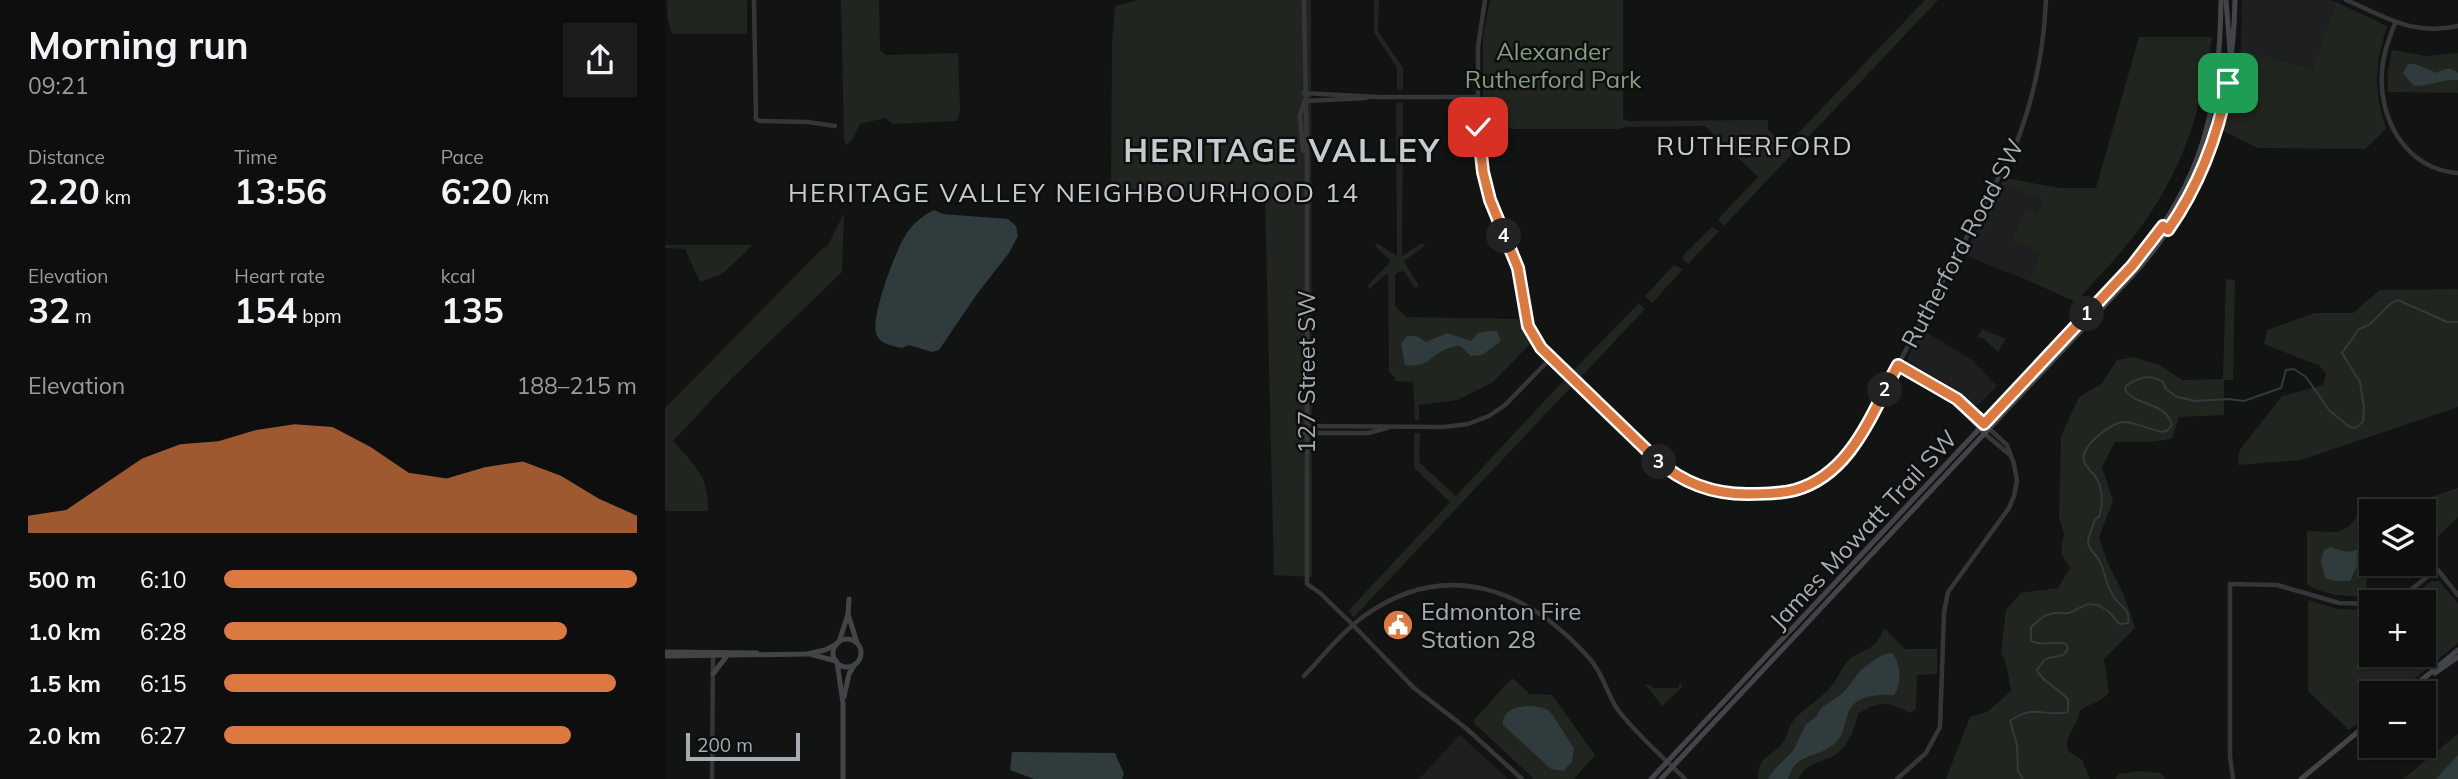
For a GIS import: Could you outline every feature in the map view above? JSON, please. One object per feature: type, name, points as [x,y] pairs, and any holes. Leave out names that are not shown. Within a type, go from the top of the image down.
[{"type":"main road","name":"James Mowatt Trail SW","points":[[2164,231],[2188,183],[2205,140],[2218,68],[2221,0]]},
{"type":"main road","points":[[2227,0],[2231,65]]},
{"type":"main road","name":"James Mowatt Trail SW","points":[[1651,779],[1670,764],[2139,269],[2190,196],[2212,145],[2224,105],[2231,65],[2235,0]]},
{"type":"main road","points":[[843,703],[849,674],[860,653],[849,614],[849,599]]},
{"type":"main road","points":[[843,779],[843,703],[834,650],[849,614]]},
{"type":"main road","points":[[665,654],[807,654],[825,650],[848,639],[857,643]]},
{"type":"main road","points":[[2423,681],[2458,650]]},
{"type":"main road","points":[[665,654],[767,654]]},
{"type":"main road","points":[[807,654],[836,661],[844,666],[856,663]]},
{"type":"main road","points":[[713,674],[726,656]]},
{"type":"main road","points":[[2425,681],[2458,657]]},
{"type":"main road","points":[[2304,779],[2359,734]]},
{"type":"main road","name":"James Mowatt Trail SW","points":[[1661,779],[1670,764]]},
{"type":"street","points":[[754,0],[756,119],[835,126]]},
{"type":"street","name":"127 Street SW","points":[[1304,0],[1304,101],[1300,121],[1307,160],[1307,583],[1353,625]]},
{"type":"street","name":"Rutherford Road SW","points":[[1485,0],[1479,34],[1481,157],[1490,200],[1518,268],[1528,326],[1535,340],[1550,359],[1671,472],[1706,489],[1741,494],[1794,490],[1814,483],[1831,471],[1857,441],[2017,141],[2028,110],[2036,74],[2046,0]]},
{"type":"street","points":[[2346,0],[2395,23],[2431,29],[2458,26]]},
{"type":"street","points":[[2395,23],[2382,72],[2384,102],[2392,126],[2405,147],[2418,159],[2438,169],[2458,173]]},
{"type":"street","points":[[1304,93],[1373,97],[1478,97]]},
{"type":"street","points":[[1304,101],[1373,97]]},
{"type":"street","points":[[1305,426],[1451,427],[1483,419],[1509,402],[1550,359]]},
{"type":"street","points":[[1897,779],[1923,758],[1938,733],[1942,715],[1946,598],[1952,584],[2011,505],[2017,481],[2010,455],[1985,429],[1952,401],[1946,392],[1898,365]]},
{"type":"street","points":[[1305,433],[1368,433],[1388,428]]},
{"type":"street","points":[[2409,590],[2437,569],[2458,595]]},
{"type":"street","points":[[2235,777],[2230,756],[2230,584],[2277,585],[2339,603],[2359,604]]},
{"type":"street","points":[[1304,676],[1353,625],[1390,600],[1431,587],[1483,587],[1512,597],[1536,610],[1555,625],[1598,670],[1619,711],[1685,779]]},
{"type":"street","points":[[1353,625],[1414,688],[1467,729],[1522,779]]},
{"type":"street","points":[[712,779],[713,656]]},
{"type":"shaded area","points":[[2242,0],[2336,2],[2314,69],[2241,49]]},
{"type":"shaded area","points":[[2408,64],[2437,73],[2450,69],[2458,73],[2458,80],[2414,86],[2403,73]]},
{"type":"shaded area","points":[[2001,184],[2043,200],[2037,215],[2025,210],[2012,241],[2041,253],[2029,281],[1964,255]]},
{"type":"shaded area","points":[[934,210],[943,214],[1008,219],[1016,226],[1018,236],[1009,253],[939,350],[932,352],[909,345],[902,348],[883,342],[876,333],[875,324],[886,280],[904,238],[920,218]]},
{"type":"shaded area","points":[[1923,330],[1972,360],[1997,386],[1978,405],[1974,406],[1948,385],[1908,362],[1908,356]]},
{"type":"shaded area","points":[[1497,331],[1501,341],[1482,355],[1471,356],[1459,345],[1444,350],[1422,364],[1405,365],[1401,343],[1407,336],[1416,336],[1426,342],[1447,333],[1471,341],[1478,333]]},
{"type":"shaded area","points":[[2331,547],[2347,552],[2358,549],[2359,562],[2350,581],[2325,578],[2321,561],[2324,550]]},
{"type":"shaded area","points":[[1888,653],[1896,658],[1899,669],[1898,686],[1894,695],[1860,700],[1852,706],[1838,741],[1829,748],[1799,761],[1788,779],[1768,779],[1793,751],[1806,724],[1816,717],[1821,708],[1843,693],[1861,670]]},
{"type":"shaded area","points":[[1531,706],[1548,710],[1574,748],[1572,762],[1563,771],[1551,769],[1503,725],[1508,712]]},
{"type":"shaded area","points":[[1460,735],[1508,779],[1419,779]]},
{"type":"shaded area","points":[[1012,752],[1115,753],[1124,774],[1122,779],[1034,779],[1010,770]]},
{"type":"shaded area","points":[[2458,755],[2458,779],[2436,779]]},
{"type":"green space","points":[[667,0],[747,0],[747,34],[672,34]]},
{"type":"green space","points":[[841,0],[879,0],[880,50],[886,55],[958,53],[960,110],[957,121],[893,124],[885,118],[860,124],[852,140],[846,145]]},
{"type":"green space","points":[[1138,0],[1311,0],[1312,577],[1274,575],[1265,198],[1111,195],[1112,44],[1115,6]]},
{"type":"green space","points":[[1374,0],[1379,0],[1378,31],[1403,68],[1403,90],[1397,90],[1397,68],[1374,33]]},
{"type":"green space","name":"Alexander Rutherford Park","points":[[1490,0],[1623,0],[1623,118],[1628,121],[1768,120],[1768,130],[1786,146],[1925,0],[1938,0],[1724,226],[1718,219],[1758,177],[1705,126],[1511,129],[1483,126],[1483,37]]},
{"type":"green space","points":[[2336,2],[2387,26],[2377,77],[2379,102],[2386,129],[2365,149],[2258,148],[2223,131],[2241,49],[2313,69]]},
{"type":"green space","points":[[2139,37],[2212,37],[2203,89],[2188,138],[2168,185],[2139,229],[2076,302],[2029,281],[2041,253],[2012,241],[2025,209],[2037,214],[2043,200],[2001,184],[2005,178],[2060,188],[2096,188]]},
{"type":"green space","points":[[2392,50],[2426,56],[2458,53],[2458,93],[2388,92]]},
{"type":"green space","points":[[1403,102],[1402,256],[1422,243],[1425,246],[1404,261],[1419,286],[1415,288],[1404,271],[1395,275],[1395,306],[1406,317],[1520,319],[1530,344],[1493,382],[1457,400],[1419,405],[1419,420],[1415,420],[1413,382],[1394,381],[1395,377],[1389,372],[1388,273],[1369,289],[1368,285],[1391,261],[1375,246],[1377,243],[1397,256],[1396,103]]},
{"type":"green space","points":[[844,213],[842,272],[731,379],[673,441],[694,464],[703,479],[708,511],[665,511],[665,408],[823,248],[827,247]]},
{"type":"green space","points":[[1712,227],[1719,231],[1688,264],[1683,260],[1683,255]]},
{"type":"green space","points":[[665,245],[753,245],[722,274],[700,282],[685,249],[665,248]]},
{"type":"green space","points":[[1674,265],[1683,269],[1652,303],[1645,296]]},
{"type":"green space","points":[[2226,279],[2235,280],[2233,380],[2224,380],[2224,415],[2179,417],[2172,439],[2115,442],[2102,467],[2113,501],[2099,537],[2135,628],[2104,659],[2109,692],[2079,711],[2067,740],[2068,751],[2082,760],[2090,779],[1946,779],[1970,717],[1987,712],[2011,691],[2006,663],[2001,653],[2006,610],[2021,593],[2058,588],[2070,568],[2061,553],[2064,534],[2059,518],[2061,436],[2079,397],[2101,384],[2117,360],[2133,357],[2160,365],[2182,380],[2223,379]]},
{"type":"green space","points":[[2458,289],[2458,407],[2301,460],[2238,465],[2239,451],[2282,396],[2323,385],[2326,374],[2320,366],[2264,344],[2267,330],[2315,313],[2353,313],[2380,290]]},
{"type":"green space","points":[[1639,303],[1645,309],[1579,379],[1572,372]]},
{"type":"green space","points":[[1982,329],[2006,339],[1998,352],[1984,339],[1977,337]]},
{"type":"green space","points":[[1564,380],[1571,387],[1354,617],[1348,611],[1450,502],[1414,468],[1414,433],[1420,433],[1419,462],[1456,496]]},
{"type":"green space","points":[[2458,488],[2458,517],[2436,538],[2436,499],[2392,499],[2431,497]]},
{"type":"green space","points":[[2359,511],[2359,576],[2367,576],[2366,590],[2359,590],[2359,597],[2343,596],[2307,584],[2307,531],[2335,532],[2347,528]]},
{"type":"green space","points":[[2432,581],[2439,581],[2458,604],[2458,643],[2436,661],[2436,590],[2420,590]]},
{"type":"green space","points":[[2308,600],[2337,609],[2359,610],[2359,667],[2429,667],[2412,681],[2359,681],[2359,722],[2349,730],[2308,691]]},
{"type":"green space","points":[[1884,628],[1905,649],[1937,649],[1937,674],[1917,675],[1916,709],[1910,713],[1890,705],[1872,706],[1858,714],[1843,748],[1833,756],[1807,768],[1798,779],[1758,779],[1762,762],[1781,745],[1793,721],[1830,688],[1849,660],[1877,642]]},
{"type":"green space","points":[[1512,678],[1530,694],[1552,695],[1595,755],[1574,779],[1534,779],[1474,723]]},
{"type":"green space","points":[[1645,684],[1652,685],[1652,688],[1679,688],[1679,684],[1682,684],[1682,687],[1662,706]]},
{"type":"green space","points":[[2458,734],[2458,779],[2403,779],[2429,758],[2436,758],[2436,752]]},
{"type":"green space","points":[[2138,771],[2160,773],[2166,779],[2115,779],[2119,774]]},
{"type":"waterway","points":[[2023,779],[2018,771],[2017,745],[2010,721],[2026,713],[2068,712],[2068,699],[2042,678],[2037,670],[2045,659],[2063,655],[2068,649],[2066,644],[2031,641],[2031,627],[2044,616],[2069,613],[2088,604],[2098,605],[2108,611],[2120,624],[2128,623],[2126,611],[2113,596],[2101,564],[2088,544],[2095,519],[2099,517],[2102,498],[2099,483],[2085,464],[2084,455],[2098,436],[2119,423],[2130,423],[2163,432],[2172,425],[2163,412],[2130,395],[2125,390],[2126,386],[2135,380],[2149,377],[2163,382],[2166,389],[2177,397],[2196,401],[2244,401],[2281,388],[2286,370],[2294,369],[2306,377],[2329,410],[2348,426],[2355,428],[2363,422],[2360,382],[2342,353],[2359,329],[2369,325],[2390,304],[2398,300],[2447,322],[2458,322]]},
{"type":"place","name":"Edmonton Fire Station 28","points":[[1398,625]]},
{"type":"district","name":"RUTHERFORD","points":[[1755,145]]},
{"type":"district","name":"HERITAGE VALLEY","points":[[1282,150]]},
{"type":"district","name":"HERITAGE VALLEY NEIGHBOURHOOD 14","points":[[1074,192]]},
{"type":"route","points":[[1478,127],[1483,172],[1490,200],[1518,268],[1528,326],[1550,359],[1676,475],[1716,491],[1741,494],[1778,493],[1814,483],[1840,463],[1857,441],[1898,365],[1957,399],[1984,424],[2132,266],[2163,226],[2168,230],[2174,222],[2190,196],[2212,145],[2228,83]]}]
